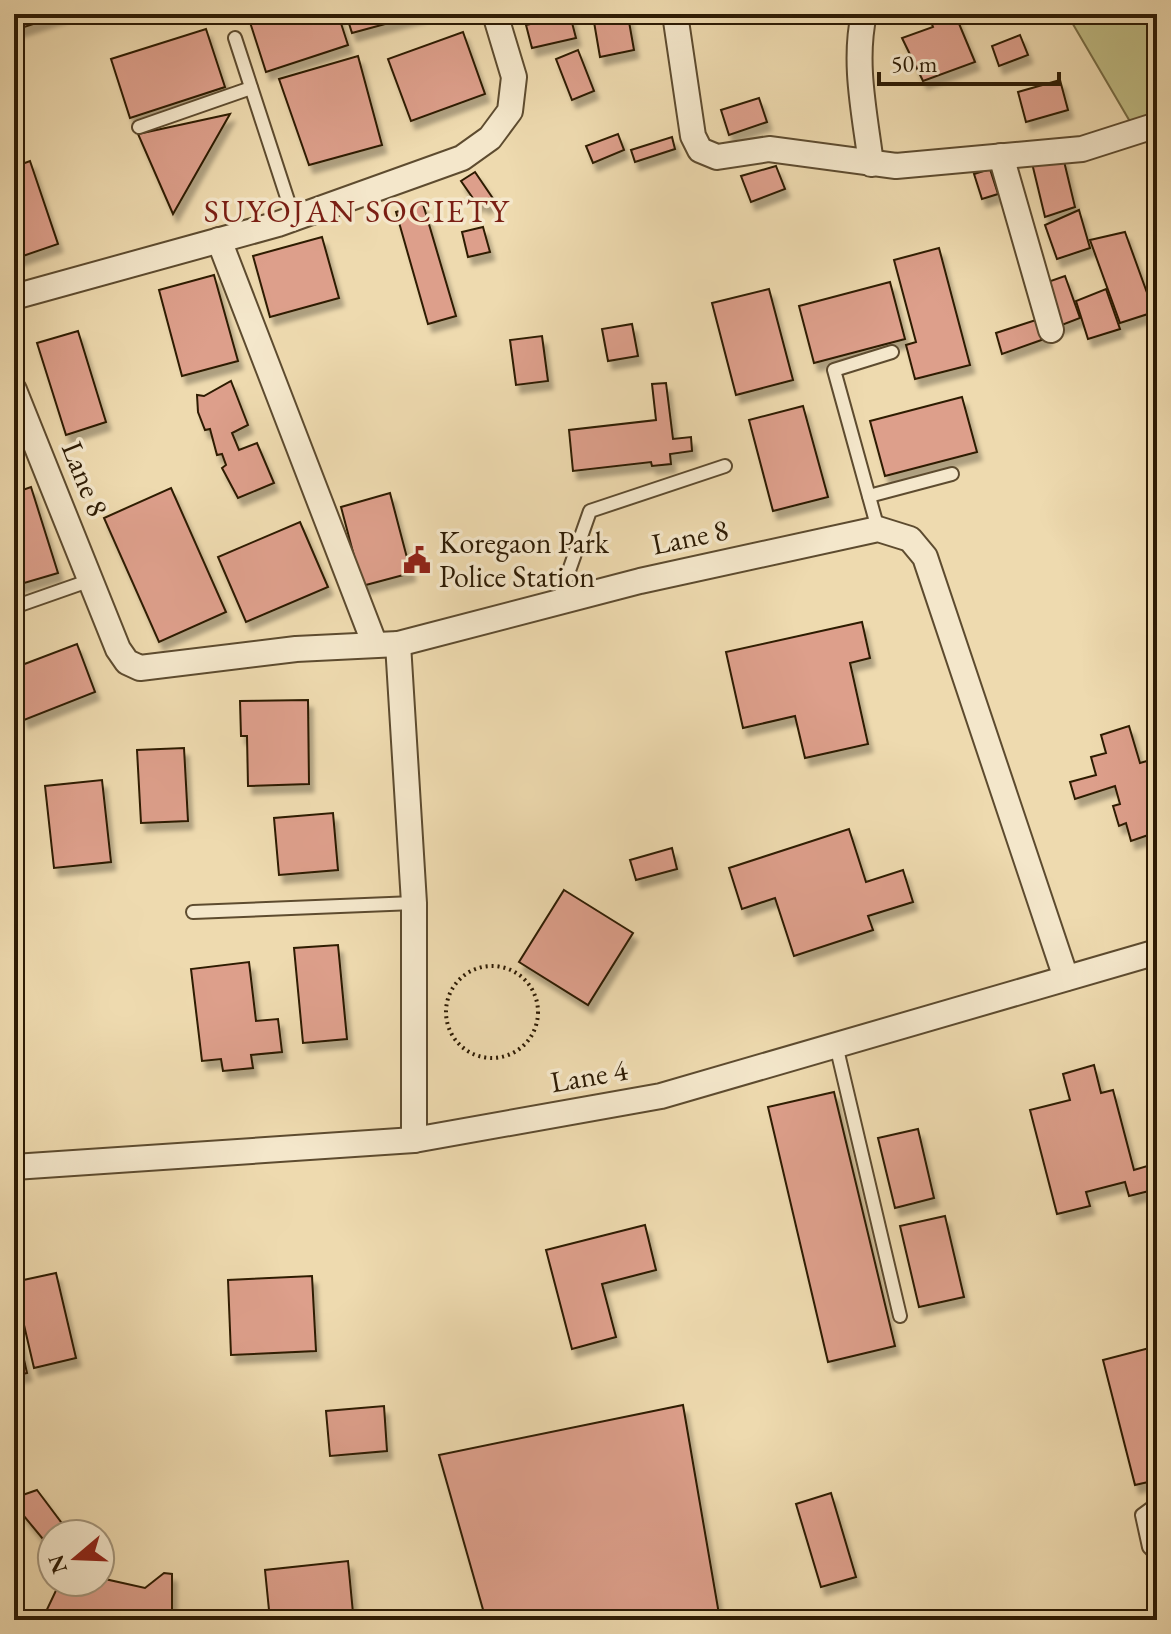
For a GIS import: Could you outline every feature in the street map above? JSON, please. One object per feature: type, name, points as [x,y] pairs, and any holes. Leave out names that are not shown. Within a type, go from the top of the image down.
[{"type":"street","points":[[14,297],[294,219],[462,158],[490,138],[510,111],[514,77],[495,14]]},
{"type":"street","points":[[675,14],[693,136],[700,150],[717,157],[780,150],[842,156],[871,164],[896,166],[1082,149],[1157,125]]},
{"type":"street","points":[[864,14],[859,36],[860,74],[871,164]]},
{"type":"street","points":[[1001,156],[1051,330]]},
{"type":"street","points":[[219,240],[386,645],[414,903],[414,1140]]},
{"type":"street","name":"Lane 8","points":[[14,390],[118,649],[127,662],[140,668],[296,649],[386,645],[878,529]]},
{"type":"street","points":[[878,529],[910,539],[925,557],[1066,978]]},
{"type":"street","name":"Lane 4","points":[[14,1167],[414,1140],[661,1096],[1157,952]]},
{"type":"lane","points":[[235,38],[294,219]]},
{"type":"lane","points":[[139,127],[251,88]]},
{"type":"lane","points":[[878,529],[834,370],[892,352]]},
{"type":"lane","points":[[558,602],[590,511],[725,466]]},
{"type":"lane","points":[[869,496],[952,474]]},
{"type":"lane","points":[[14,607],[91,580]]},
{"type":"lane","points":[[193,912],[414,903]]},
{"type":"lane","points":[[836,1045],[900,1316]]},
{"type":"lane","points":[[1157,1504],[1142,1515],[1149,1547],[1157,1555]]},
{"type":"path","points":[[478,967],[504,968],[521,974],[534,990],[539,1018],[534,1034],[522,1049],[493,1060],[476,1057],[463,1049],[454,1034],[446,1001],[463,974],[478,967]]},
{"type":"shaded area","points":[[1067,14],[1157,14],[1157,137],[1142,142]]},
{"type":"building","points":[[14,14],[64,14],[18,29]]},
{"type":"building","points":[[338,14],[348,45],[266,72],[248,16]]},
{"type":"building","points":[[346,14],[422,14],[352,33]]},
{"type":"building","points":[[928,14],[955,14],[975,62],[923,81],[902,38],[933,27]]},
{"type":"building","points":[[570,15],[576,38],[532,48],[526,25]]},
{"type":"building","points":[[628,16],[634,50],[600,57],[594,22]]},
{"type":"building","points":[[206,29],[225,87],[130,118],[111,59]]},
{"type":"building","points":[[463,32],[485,94],[411,121],[388,59]]},
{"type":"building","points":[[1020,35],[1028,55],[999,66],[992,46]]},
{"type":"building","points":[[578,50],[594,91],[572,100],[556,59]]},
{"type":"building","points":[[358,56],[382,145],[309,165],[279,79]]},
{"type":"building","points":[[1060,80],[1068,110],[1026,122],[1018,92]]},
{"type":"building","points":[[759,98],[767,122],[729,135],[721,110]]},
{"type":"building","points":[[230,114],[173,214],[138,134]]},
{"type":"building","points":[[618,134],[624,150],[593,163],[586,146]]},
{"type":"building","points":[[672,137],[675,149],[635,162],[631,150]]},
{"type":"building","points":[[1063,157],[1075,207],[1045,217],[1031,159]]},
{"type":"building","points":[[30,161],[58,244],[14,259],[14,167]]},
{"type":"building","points":[[776,166],[785,189],[751,202],[741,176]]},
{"type":"building","points":[[990,169],[998,194],[982,199],[974,174]]},
{"type":"building","points":[[475,172],[494,200],[485,206],[481,202],[477,204],[461,181]]},
{"type":"building","points":[[423,204],[456,316],[428,324],[396,212]]},
{"type":"building","points":[[1079,210],[1090,248],[1057,259],[1045,225]]},
{"type":"building","points":[[483,227],[490,252],[468,257],[462,232]]},
{"type":"building","points":[[1125,232],[1154,312],[1120,323],[1090,240]]},
{"type":"building","points":[[322,237],[339,298],[270,317],[253,256]]},
{"type":"building","points":[[939,248],[970,365],[915,379],[906,345],[916,342],[894,260]]},
{"type":"building","points":[[214,275],[238,361],[182,376],[159,290]]},
{"type":"building","points":[[1065,276],[1080,318],[1054,328],[1039,285]]},
{"type":"building","points":[[890,282],[905,339],[814,363],[799,306]]},
{"type":"building","points":[[769,289],[793,380],[736,395],[712,303]]},
{"type":"building","points":[[1106,289],[1120,329],[1088,339],[1076,301]]},
{"type":"building","points":[[1042,318],[1047,338],[1002,354],[996,333]]},
{"type":"building","points":[[632,324],[638,356],[608,361],[602,329]]},
{"type":"building","points":[[78,331],[106,422],[66,435],[37,343]]},
{"type":"building","points":[[542,336],[548,381],[516,385],[510,340]]},
{"type":"building","points":[[231,381],[248,425],[232,433],[239,450],[257,443],[274,483],[238,498],[222,468],[226,465],[222,454],[217,455],[210,429],[205,430],[198,412],[197,395],[204,396]]},
{"type":"building","points":[[666,383],[673,439],[691,437],[692,451],[670,454],[671,464],[652,466],[651,462],[573,471],[569,430],[656,420],[652,384]]},
{"type":"building","points":[[962,397],[977,452],[885,476],[870,421]]},
{"type":"building","points":[[803,406],[828,497],[773,511],[749,420]]},
{"type":"building","points":[[31,487],[58,573],[14,586],[14,493]]},
{"type":"building","points":[[171,488],[226,612],[159,642],[104,518]]},
{"type":"building","points":[[390,493],[411,573],[362,586],[341,507]]},
{"type":"building","points":[[300,522],[328,587],[246,622],[218,557]]},
{"type":"building","points":[[862,622],[870,658],[850,663],[868,744],[805,758],[795,716],[743,728],[726,652]]},
{"type":"building","points":[[77,644],[95,692],[24,720],[14,694],[14,668]]},
{"type":"building","points":[[308,700],[309,784],[248,786],[247,736],[241,736],[240,701]]},
{"type":"building","points":[[1129,726],[1140,763],[1157,758],[1157,814],[1149,817],[1154,833],[1131,841],[1126,823],[1119,826],[1113,806],[1120,804],[1115,786],[1075,799],[1070,782],[1096,775],[1091,757],[1106,753],[1101,735]]},
{"type":"building","points":[[184,748],[188,821],[141,823],[137,750]]},
{"type":"building","points":[[102,780],[111,862],[54,868],[45,786]]},
{"type":"building","points":[[333,813],[338,870],[279,875],[274,818]]},
{"type":"building","points":[[849,829],[866,882],[903,870],[913,902],[868,916],[873,930],[794,956],[775,898],[742,909],[729,868]]},
{"type":"building","points":[[672,848],[677,869],[636,880],[630,860]]},
{"type":"building","points":[[564,890],[633,933],[588,1005],[519,962]]},
{"type":"building","points":[[338,945],[347,1039],[303,1043],[294,948]]},
{"type":"building","points":[[249,962],[256,1021],[278,1019],[282,1052],[251,1055],[253,1068],[223,1071],[221,1059],[202,1061],[191,969]]},
{"type":"building","points":[[1094,1065],[1101,1093],[1113,1090],[1134,1170],[1154,1164],[1157,1189],[1129,1196],[1125,1182],[1086,1192],[1090,1206],[1057,1214],[1030,1110],[1070,1100],[1063,1074]]},
{"type":"building","points":[[834,1092],[895,1346],[828,1362],[768,1107]]},
{"type":"building","points":[[918,1129],[934,1198],[895,1208],[878,1138]]},
{"type":"building","points":[[945,1216],[964,1297],[919,1307],[900,1226]]},
{"type":"building","points":[[645,1225],[656,1270],[602,1284],[616,1337],[572,1349],[546,1250]]},
{"type":"building","points":[[56,1273],[76,1358],[34,1368],[14,1282]]},
{"type":"building","points":[[312,1276],[316,1351],[231,1355],[228,1280]]},
{"type":"building","points":[[14,1315],[27,1373],[14,1376]]},
{"type":"building","points":[[1157,1346],[1157,1480],[1135,1485],[1103,1360]]},
{"type":"building","points":[[683,1405],[720,1620],[486,1620],[439,1455]]},
{"type":"building","points":[[384,1406],[387,1451],[330,1456],[326,1411]]},
{"type":"building","points":[[37,1490],[58,1518],[36,1518],[36,1531],[14,1504],[14,1498]]},
{"type":"building","points":[[831,1493],[856,1577],[821,1587],[796,1504]]},
{"type":"building","points":[[348,1561],[353,1613],[376,1611],[377,1620],[270,1620],[265,1570]]},
{"type":"building","points":[[164,1573],[172,1574],[172,1620],[42,1620],[52,1598],[116,1598],[116,1581],[145,1588]]},
{"type":"place","name":"Koregaon Park Police Station","points":[[417,560]]},
{"type":"district","name":"SUYOJAN SOCIETY","points":[[357,211]]}]
